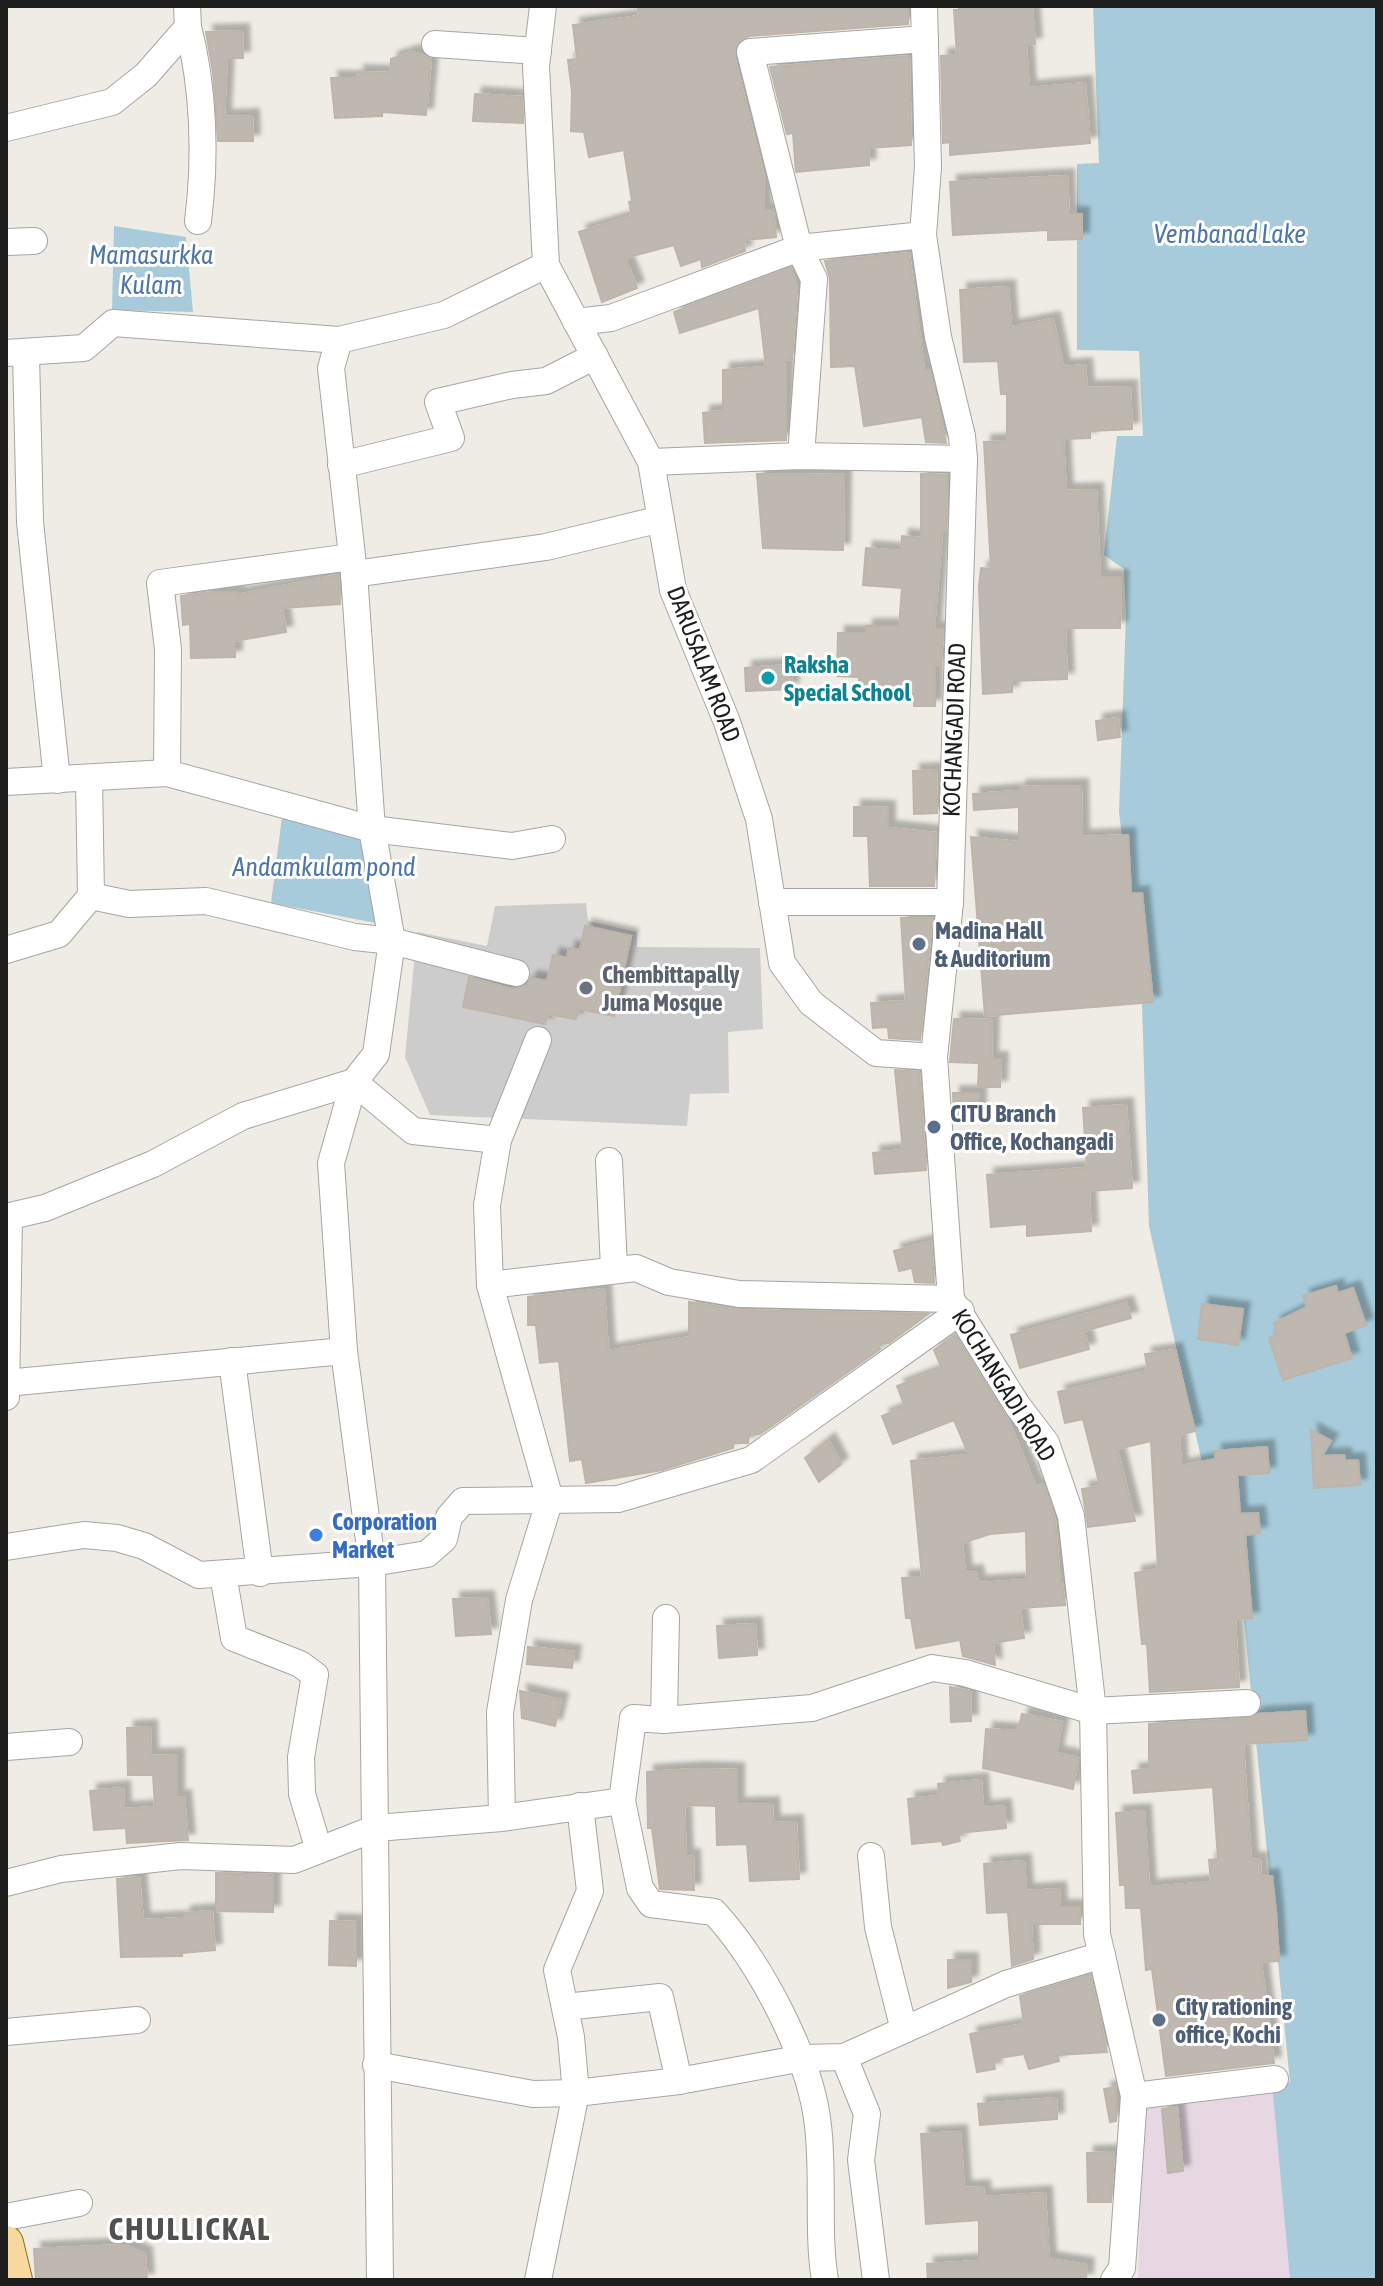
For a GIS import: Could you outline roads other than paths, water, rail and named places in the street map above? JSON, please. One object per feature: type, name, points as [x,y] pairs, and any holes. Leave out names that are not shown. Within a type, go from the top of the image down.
[{"type":"main road","points":[[6,2243],[15,2280]]},
{"type":"street","name":"DARUSALAM ROAD","points":[[543,6],[538,51],[546,265],[651,462],[673,590],[727,722],[759,819],[782,963],[811,1003],[876,1053],[934,1057]]},
{"type":"street","name":"KOCHANGADI ROAD","points":[[924,6],[928,167],[923,235],[938,337],[962,436],[964,459],[950,902],[934,1057],[956,1305],[1017,1405],[1046,1443],[1071,1516],[1093,1711],[1097,1934],[1134,2096],[1122,2268],[1114,2280]]},
{"type":"street","points":[[6,128],[112,102],[146,75],[187,16]]},
{"type":"street","points":[[187,16],[196,57],[202,165],[198,221]]},
{"type":"street","points":[[801,456],[814,279],[799,248],[750,52],[925,39]]},
{"type":"street","points":[[435,44],[538,51]]},
{"type":"street","points":[[576,322],[611,318],[799,248],[923,235]]},
{"type":"street","points":[[6,242],[34,241]]},
{"type":"street","points":[[57,780],[16,353],[84,348],[113,323],[339,340],[444,315],[546,265]]},
{"type":"street","points":[[339,340],[331,368],[352,566],[372,829],[392,941],[376,1054],[354,1082],[331,1163],[344,1351],[372,1563],[380,2280]]},
{"type":"street","points":[[341,465],[451,438],[438,402],[512,385],[546,381],[595,356]]},
{"type":"street","points":[[651,462],[801,456],[964,459]]},
{"type":"street","points":[[167,773],[168,649],[160,583],[546,547],[661,519]]},
{"type":"street","points":[[6,782],[167,773],[372,829],[512,846],[552,839]]},
{"type":"street","points":[[6,950],[59,934],[91,896],[89,778]]},
{"type":"street","points":[[91,896],[129,904],[206,901],[355,937],[392,941],[516,973]]},
{"type":"street","points":[[772,902],[950,902]]},
{"type":"street","points":[[502,1818],[500,1712],[519,1600],[550,1499],[490,1285],[487,1205],[498,1140],[538,1040]]},
{"type":"street","points":[[354,1082],[413,1131],[498,1140]]},
{"type":"street","points":[[6,1401],[8,1217],[45,1208],[153,1164],[243,1116],[354,1082]]},
{"type":"street","points":[[609,1161],[614,1268]]},
{"type":"street","points":[[490,1285],[614,1268],[636,1268],[669,1282],[739,1294],[956,1305]]},
{"type":"street","points":[[6,1547],[84,1535],[117,1538],[144,1546],[199,1575],[372,1563],[427,1554],[444,1539],[449,1517],[463,1501],[618,1499],[751,1460],[956,1305]]},
{"type":"street","points":[[6,1383],[344,1351]]},
{"type":"street","points":[[232,1361],[260,1573]]},
{"type":"street","points":[[223,1574],[234,1638],[300,1664],[315,1675],[304,1733],[302,1794],[319,1850]]},
{"type":"street","points":[[664,1720],[666,1618]]},
{"type":"street","points":[[825,2280],[818,2123],[803,2058],[736,1936],[714,1912],[651,1904],[640,1888],[622,1801],[633,1718],[664,1720],[812,1708],[932,1668],[965,1673],[1093,1711],[1247,1703]]},
{"type":"street","points":[[6,1747],[69,1742]]},
{"type":"street","points":[[6,1883],[61,1869],[181,1856],[294,1860],[376,1828],[502,1818],[622,1801]]},
{"type":"street","points":[[538,2280],[576,2093],[557,1970],[590,1891],[580,1806]]},
{"type":"street","points":[[871,1856],[878,1927],[904,2030]]},
{"type":"street","points":[[376,2065],[533,2094],[576,2093],[679,2081],[803,2058],[844,2057],[1006,1984],[1102,1955]]},
{"type":"street","points":[[565,2007],[660,1997],[679,2081]]},
{"type":"street","points":[[6,2032],[137,2020]]},
{"type":"street","points":[[844,2057],[867,2114],[861,2160],[876,2280]]},
{"type":"street","points":[[1134,2096],[1275,2079]]},
{"type":"street","points":[[6,2217],[79,2203]]},
{"type":"water","name":"Vembanad Lake","points":[[1093,6],[1377,6],[1377,2280],[1290,2280],[1272,2084],[1290,2082],[1234,1521],[1210,1498],[1149,1226],[1142,1005],[1119,812],[1126,615],[1124,569],[1104,555],[1117,436],[1143,436],[1139,351],[1077,350],[1077,164],[1099,163]]},
{"type":"water","name":"Mamasurkka Kulam","points":[[114,226],[186,237],[193,312],[112,310]]},
{"type":"water","name":"Andamkulam pond","points":[[283,809],[367,832],[381,924],[271,903]]},
{"type":"place","name":"Raksha Special School","points":[[768,678]]},
{"type":"place","name":"Madina Hall & Auditorium","points":[[919,944]]},
{"type":"place","name":"Chembittapally Juma Mosque","points":[[586,988]]},
{"type":"place","name":"CITU Branch Office, Kochangadi","points":[[934,1127]]},
{"type":"place","name":"Corporation Market","points":[[316,1535]]},
{"type":"place","name":"City rationing office, Kochi","points":[[1159,2020]]},
{"type":"district","name":"CHULLICKAL","points":[[190,2228]]}]
